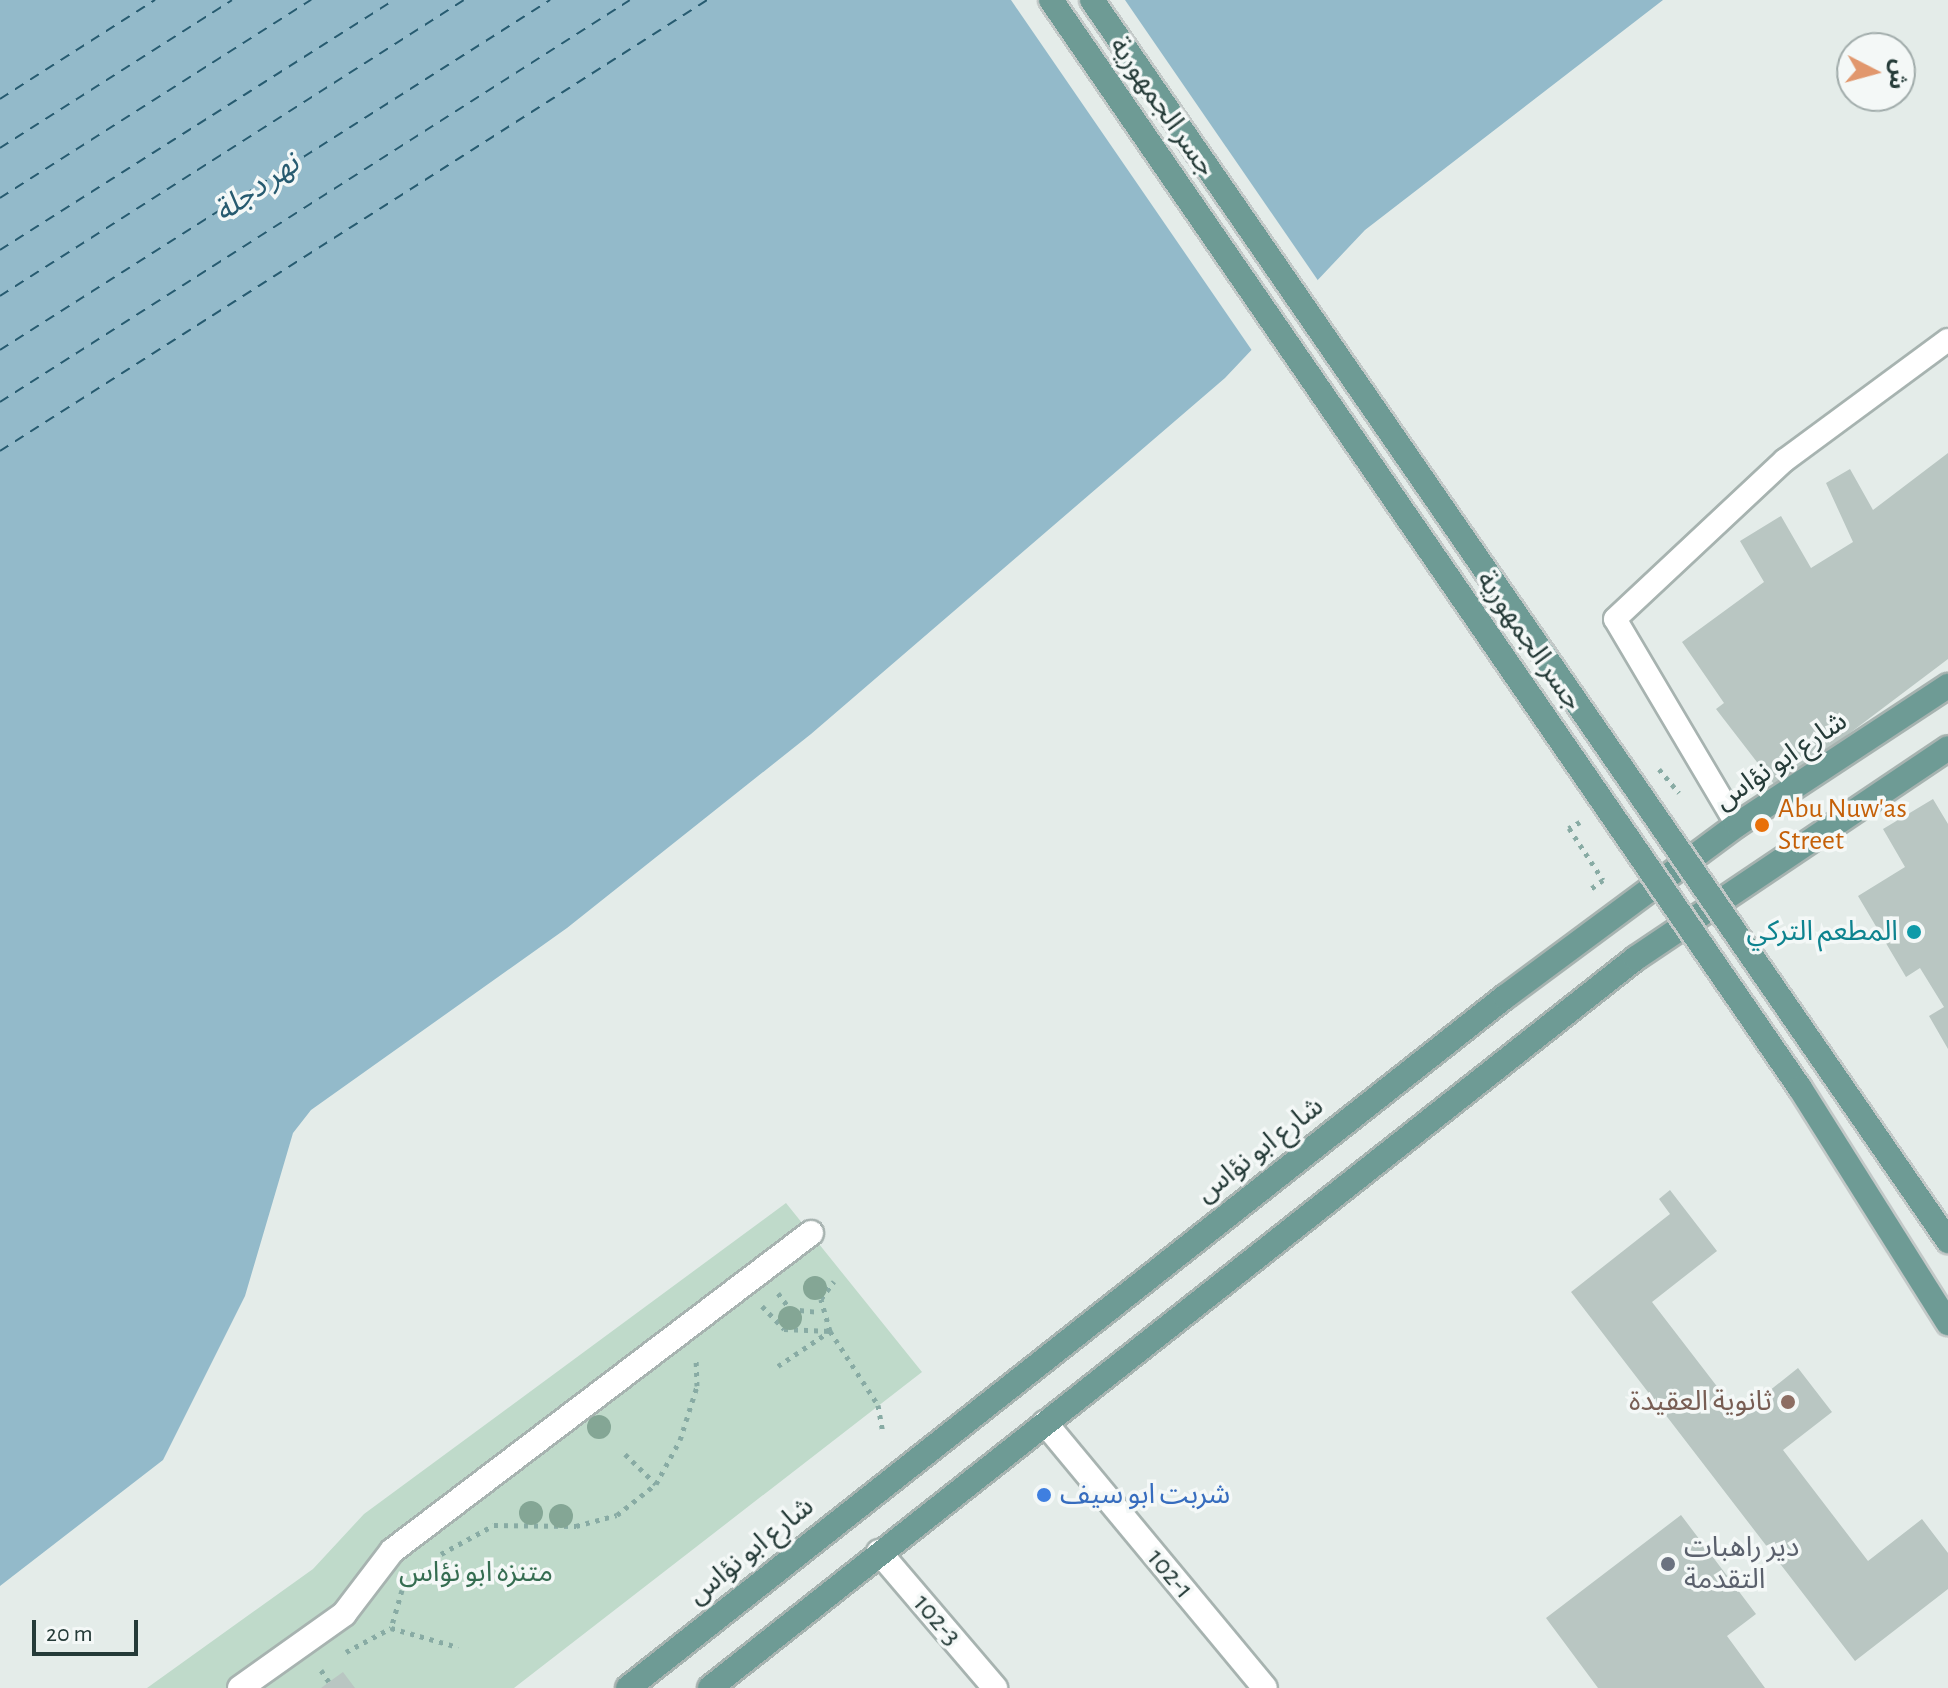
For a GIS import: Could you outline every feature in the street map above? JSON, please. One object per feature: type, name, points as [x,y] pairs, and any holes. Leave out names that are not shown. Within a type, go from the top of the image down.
[{"type":"main road","name":"جسر الجمهورية","points":[[1051,0],[1800,1088],[1948,1323]]},
{"type":"main road","name":"جسر الجمهورية","points":[[1092,0],[1948,1241]]},
{"type":"main road","name":"شارع ابو نؤاس","points":[[628,1688],[1407,1073],[1737,825],[1948,686]]},
{"type":"main road","points":[[710,1688],[1636,958],[1948,748]]},
{"type":"street","points":[[240,1688],[344,1614],[392,1551],[811,1233]]},
{"type":"street","name":"102-1","points":[[1045,1423],[1265,1688]]},
{"type":"street","name":"102-3","points":[[879,1552],[995,1688]]},
{"type":"lane","points":[[1737,825],[1615,619],[1785,460],[1948,340]]},
{"type":"path","points":[[1582,820],[1569,828],[1603,880],[1589,890]]},
{"type":"path","points":[[762,1270],[790,1309],[820,1312]]},
{"type":"path","points":[[820,1312],[834,1281]]},
{"type":"path","points":[[768,1312],[784,1329],[830,1331]]},
{"type":"path","points":[[820,1312],[878,1405],[883,1434]]},
{"type":"path","points":[[778,1366],[830,1331]]},
{"type":"path","points":[[432,1560],[494,1525],[576,1526],[617,1515],[656,1484],[692,1412],[697,1362]]},
{"type":"path","points":[[625,1454],[656,1484]]},
{"type":"path","points":[[338,1656],[391,1628],[411,1578]]},
{"type":"path","points":[[391,1628],[458,1647]]},
{"type":"path","points":[[308,1679],[329,1663]]},
{"type":"path","points":[[321,1670],[329,1682]]},
{"type":"green space","name":"متنزه ابو نؤاس","points":[[786,1203],[922,1372],[514,1688],[147,1688],[313,1569],[364,1514]]},
{"type":"water","name":"نهر دجلة","points":[[0,0],[1663,0],[1365,230],[1225,378],[811,734],[567,928],[311,1110],[293,1133],[245,1296],[163,1460],[0,1586]]},
{"type":"pier","points":[[1011,0],[1125,0],[1319,282],[1253,352]]},
{"type":"building","points":[[1948,453],[1948,659],[1777,788],[1716,709],[1724,703],[1682,642],[1764,582],[1740,541],[1781,516],[1811,568],[1853,542],[1826,483],[1850,469],[1873,510]]},
{"type":"building","name":"المطعم التركي","points":[[1933,799],[1948,824],[1948,1049],[1929,1016],[1944,1007],[1920,968],[1906,977],[1858,896],[1905,867],[1883,829]]},
{"type":"building","points":[[1670,1190],[1717,1251],[1652,1302],[1739,1415],[1798,1368],[1832,1412],[1783,1450],[1868,1561],[1922,1519],[1948,1553],[1948,1589],[1855,1661],[1571,1292],[1670,1214],[1659,1199]]},
{"type":"building","name":"دير راهبات التقدمة","points":[[1681,1515],[1756,1614],[1727,1636],[1765,1688],[1598,1688],[1546,1618]]},
{"type":"building","points":[[343,1672],[355,1688],[321,1688],[329,1682]]},
{"type":"ferry route","points":[[0,99],[155,0]]},
{"type":"ferry route","points":[[0,148],[232,0]]},
{"type":"ferry route","points":[[0,198],[311,0]]},
{"type":"ferry route","points":[[0,250],[394,0]]},
{"type":"ferry route","points":[[0,296],[464,0]]},
{"type":"ferry route","points":[[0,350],[550,0]]},
{"type":"ferry route","points":[[0,402],[630,0]]},
{"type":"ferry route","points":[[0,451],[707,0]]},
{"type":"place","name":"Abu Nuw'as Street","points":[[1762,825]]},
{"type":"place","name":"المطعم التركي","points":[[1914,932]]},
{"type":"place","name":"ثانوية العقيدة","points":[[1788,1402]]},
{"type":"place","name":"شربت ابو سيف","points":[[1044,1495]]},
{"type":"place","name":"دير راهبات التقدمة","points":[[1668,1564]]}]
